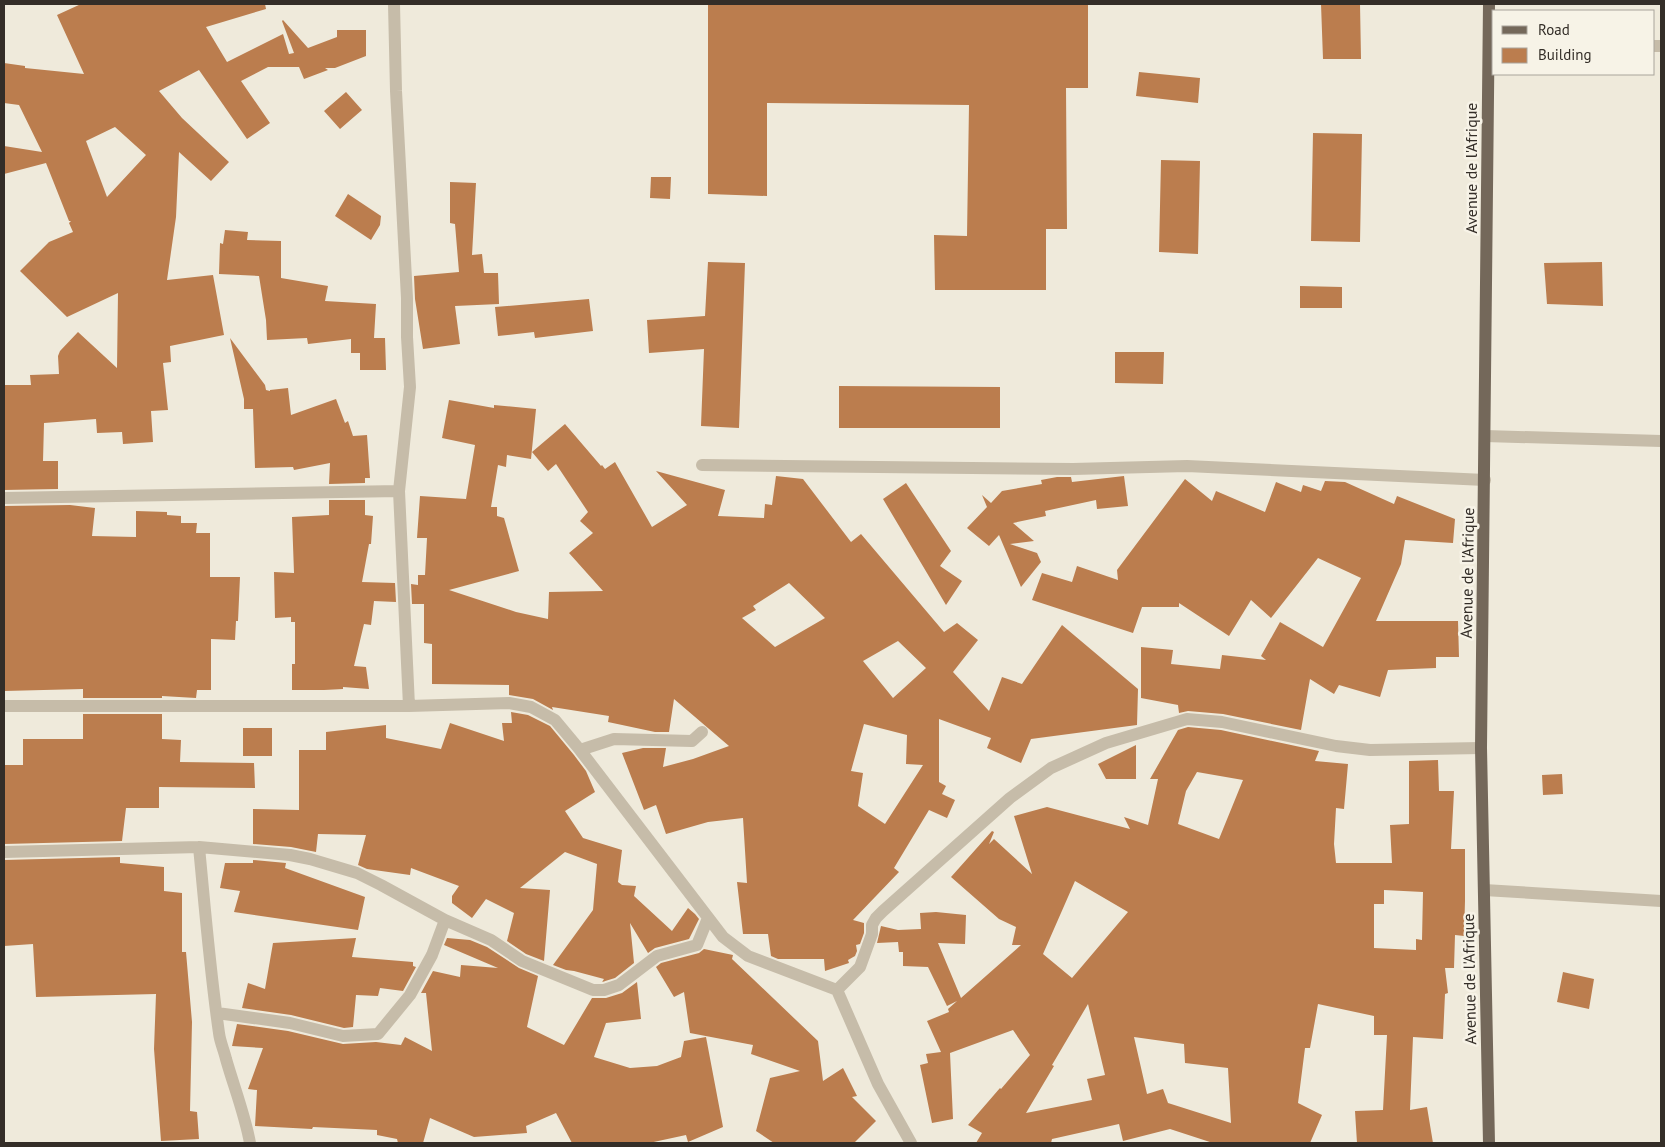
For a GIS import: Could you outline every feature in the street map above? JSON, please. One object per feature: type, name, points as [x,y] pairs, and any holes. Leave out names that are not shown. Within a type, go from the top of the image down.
[{"type":"main road","name":"Avenue de l'Afrique","points":[[1489,4],[1491,62],[1481,748],[1489,1143]]},
{"type":"street","points":[[394,4],[396,91],[410,387],[398,491],[409,706]]},
{"type":"street","points":[[1485,436],[1661,441]]},
{"type":"street","points":[[702,465],[1073,469],[1187,466],[1485,480]]},
{"type":"street","points":[[4,498],[398,491]]},
{"type":"street","points":[[4,706],[409,706],[510,703],[531,707],[555,720],[723,936],[748,956],[837,990],[878,1084],[911,1143]]},
{"type":"street","points":[[837,990],[860,967],[872,934],[872,924],[883,911],[1010,798],[1052,768],[1106,742],[1187,719],[1222,722],[1336,746],[1370,750],[1481,748]]},
{"type":"street","points":[[580,750],[614,739],[692,741],[702,732]]},
{"type":"street","points":[[4,852],[199,847],[310,859],[357,873],[445,920],[491,940],[522,961],[593,990],[604,990],[619,985],[657,956],[696,945],[708,918]]},
{"type":"street","points":[[199,847],[210,970],[218,1013],[219,1034],[237,1099],[246,1120],[250,1143]]},
{"type":"street","points":[[1484,890],[1661,901]]},
{"type":"street","points":[[218,1013],[290,1024],[343,1036],[378,1034],[410,995],[432,955],[445,920]]},
{"type":"building","points":[[81,4],[265,4],[266,9],[206,27],[227,62],[283,34],[289,54],[294,53],[283,20],[308,48],[337,37],[337,30],[366,30],[366,56],[335,68],[325,68],[328,70],[304,79],[299,67],[268,67],[241,81],[270,123],[247,139],[199,70],[159,91],[182,118],[229,162],[211,181],[179,152],[176,217],[167,280],[213,275],[224,335],[170,346],[171,362],[163,363],[168,410],[151,411],[153,442],[123,444],[122,432],[97,433],[96,419],[44,423],[43,461],[58,461],[58,489],[4,490],[4,385],[31,385],[30,375],[59,374],[58,356],[60,351],[78,332],[117,368],[118,293],[67,317],[20,271],[49,242],[73,232],[69,223],[71,221],[69,221],[46,163],[4,174],[4,146],[42,152],[19,105],[4,103],[4,63],[25,66],[25,68],[84,74],[57,15]],"holes":[[[115,127],[146,155],[107,197],[86,141]]]},
{"type":"building","points":[[708,4],[1088,4],[1088,88],[1066,88],[1067,229],[1046,229],[1046,290],[935,290],[934,235],[967,236],[969,105],[767,103],[767,196],[708,194]]},
{"type":"building","points":[[1321,4],[1360,4],[1361,59],[1323,59]]},
{"type":"building","points":[[1139,72],[1200,78],[1198,103],[1136,96]]},
{"type":"building","points":[[346,92],[362,110],[340,129],[324,111]]},
{"type":"building","points":[[1313,133],[1362,134],[1360,242],[1311,241]]},
{"type":"building","points":[[1161,160],[1200,161],[1198,254],[1159,252]]},
{"type":"building","points":[[651,177],[671,177],[670,199],[650,198]]},
{"type":"building","points":[[450,182],[476,183],[472,255],[482,254],[484,273],[498,273],[499,304],[455,306],[460,344],[423,349],[415,299],[414,276],[459,272],[455,224],[450,223]]},
{"type":"building","points":[[348,194],[381,216],[380,225],[371,240],[335,216]]},
{"type":"building","points":[[225,230],[248,232],[247,240],[281,241],[281,278],[328,286],[325,301],[376,304],[374,338],[385,338],[386,370],[360,370],[360,353],[351,353],[351,339],[308,344],[307,338],[267,340],[259,276],[219,274],[220,243],[223,244]]},
{"type":"building","points":[[708,262],[745,263],[739,428],[701,426],[704,349],[649,353],[647,320],[705,316]]},
{"type":"building","points":[[1602,262],[1603,306],[1547,304],[1544,263]]},
{"type":"building","points":[[1300,286],[1342,287],[1342,308],[1300,308]]},
{"type":"building","points":[[589,299],[593,331],[535,338],[534,332],[498,336],[495,307]]},
{"type":"building","points":[[230,338],[265,385],[266,390],[288,388],[291,415],[336,399],[345,423],[348,421],[353,436],[367,435],[370,478],[365,478],[365,483],[329,484],[330,463],[294,470],[293,467],[255,468],[253,409],[244,409],[244,399]]},
{"type":"building","points":[[1115,352],[1164,352],[1163,384],[1115,383]]},
{"type":"building","points":[[839,386],[1000,387],[1000,428],[839,428]]},
{"type":"building","points":[[449,400],[494,408],[494,405],[536,409],[531,459],[507,455],[506,467],[498,465],[491,507],[497,507],[497,516],[504,518],[519,571],[449,590],[516,612],[548,619],[549,592],[603,591],[569,553],[593,533],[580,521],[588,512],[556,464],[548,471],[532,452],[565,424],[601,466],[605,469],[615,462],[652,527],[687,505],[656,471],[725,490],[718,516],[764,518],[765,504],[772,505],[776,476],[803,479],[851,542],[861,534],[944,632],[957,623],[978,640],[953,672],[989,711],[1002,677],[1022,684],[1062,625],[1138,689],[1137,725],[1031,739],[1021,763],[987,748],[991,738],[939,719],[939,782],[946,786],[942,794],[955,800],[947,818],[929,810],[894,868],[899,872],[853,920],[864,923],[864,933],[860,944],[856,945],[857,951],[855,956],[848,960],[849,963],[825,971],[824,959],[778,959],[771,956],[768,934],[743,934],[737,882],[747,883],[743,818],[708,822],[666,834],[656,805],[644,810],[622,753],[643,748],[666,748],[663,767],[729,746],[674,699],[669,732],[655,732],[608,722],[609,716],[552,707],[553,710],[533,699],[509,695],[509,685],[432,684],[432,644],[424,643],[424,604],[412,604],[411,584],[418,585],[418,575],[425,575],[427,538],[417,538],[420,496],[466,499],[475,445],[442,438]],"holes":[[[789,583],[825,618],[775,647],[742,618],[756,610],[753,606]],[[898,641],[926,668],[893,698],[863,661]],[[864,724],[907,735],[906,764],[923,765],[885,824],[858,806],[863,773],[851,771]]]},
{"type":"building","points":[[1124,476],[1128,506],[1097,509],[1096,500],[1045,511],[1046,516],[1013,523],[1034,541],[1010,544],[1037,553],[1041,562],[1021,587],[999,535],[989,546],[967,528],[987,507],[982,495],[991,503],[1002,491],[1042,484],[1041,480],[1071,477],[1072,482]]},
{"type":"building","points":[[1185,479],[1212,501],[1216,491],[1265,512],[1276,482],[1301,492],[1303,485],[1321,491],[1325,481],[1345,482],[1394,504],[1397,496],[1455,519],[1453,543],[1405,540],[1401,564],[1376,621],[1458,621],[1459,657],[1436,657],[1436,668],[1388,670],[1380,697],[1339,685],[1334,694],[1310,679],[1301,730],[1223,714],[1188,711],[1179,713],[1178,705],[1141,698],[1141,647],[1173,650],[1171,664],[1220,669],[1222,655],[1266,660],[1261,656],[1280,622],[1323,647],[1361,578],[1318,558],[1271,618],[1251,600],[1229,636],[1179,603],[1179,607],[1142,607],[1133,633],[1032,600],[1042,573],[1072,582],[1077,566],[1118,580],[1117,570]]},
{"type":"building","points":[[906,483],[951,551],[940,566],[962,581],[946,605],[883,499]]},
{"type":"building","points":[[329,500],[365,500],[365,515],[373,516],[371,544],[369,544],[362,582],[395,583],[396,602],[374,601],[371,625],[364,624],[354,666],[366,667],[369,689],[343,687],[343,689],[292,690],[292,664],[295,664],[295,622],[291,622],[291,617],[275,618],[274,572],[294,573],[292,517],[329,515]]},
{"type":"building","points":[[70,505],[95,508],[92,536],[136,537],[136,511],[167,512],[167,515],[181,516],[181,523],[197,523],[196,533],[210,533],[210,577],[240,577],[235,640],[211,639],[211,690],[197,690],[196,698],[162,696],[162,698],[83,698],[83,689],[4,691],[4,506]]},
{"type":"building","points":[[511,712],[528,715],[550,726],[574,755],[586,771],[595,792],[565,811],[583,838],[622,850],[618,882],[622,885],[636,886],[634,896],[672,931],[688,908],[695,914],[699,919],[689,939],[655,948],[648,953],[630,923],[634,963],[615,978],[602,982],[604,979],[553,965],[593,910],[597,864],[565,852],[520,888],[550,890],[544,961],[526,954],[507,941],[514,913],[486,899],[472,918],[452,903],[452,896],[459,886],[411,868],[410,875],[367,869],[358,865],[366,835],[318,834],[316,852],[291,847],[253,844],[253,809],[299,810],[299,750],[326,750],[326,732],[386,725],[386,738],[441,749],[450,723],[504,741],[502,723],[512,723]]},
{"type":"building","points":[[83,714],[162,714],[162,739],[181,740],[180,762],[254,763],[255,788],[159,787],[159,808],[126,808],[122,841],[4,844],[4,765],[23,765],[23,739],[83,739]]},
{"type":"building","points":[[1188,727],[1221,730],[1319,751],[1315,761],[1348,764],[1344,809],[1336,808],[1334,844],[1336,863],[1392,863],[1390,825],[1409,824],[1409,761],[1438,760],[1439,791],[1454,791],[1451,849],[1465,849],[1465,901],[1464,936],[1455,935],[1454,968],[1445,968],[1448,993],[1445,994],[1443,1039],[1413,1037],[1410,1110],[1427,1107],[1433,1143],[1357,1143],[1355,1111],[1383,1110],[1387,1035],[1374,1035],[1374,1016],[1318,1004],[1310,1048],[1305,1048],[1298,1103],[1322,1115],[1310,1143],[1213,1143],[1170,1129],[1123,1141],[1119,1124],[1052,1139],[1051,1143],[976,1143],[982,1133],[968,1125],[1030,1055],[1013,1030],[950,1053],[953,1119],[932,1123],[920,1065],[928,1063],[926,1054],[941,1052],[927,1021],[949,1012],[948,1009],[957,1001],[947,1006],[928,967],[903,966],[903,952],[899,952],[898,942],[877,943],[881,926],[898,930],[921,929],[920,913],[936,912],[966,915],[965,944],[938,943],[961,998],[1021,945],[1012,945],[1016,927],[999,919],[951,877],[992,831],[994,832],[989,844],[994,839],[1032,874],[1014,816],[1047,807],[1130,829],[1124,817],[1148,825],[1158,779],[1150,779],[1178,730]],"holes":[[[1197,772],[1243,780],[1219,839],[1178,824],[1186,791]],[[1075,881],[1128,912],[1072,978],[1043,954]],[[1384,890],[1423,892],[1422,940],[1416,939],[1416,950],[1374,948],[1374,904],[1384,904]],[[1088,1004],[1105,1075],[1087,1079],[1092,1100],[1026,1113],[1054,1066],[1052,1065]],[[1134,1037],[1184,1044],[1185,1063],[1228,1068],[1231,1123],[1168,1103],[1163,1089],[1147,1094]]]},
{"type":"building","points":[[243,728],[272,728],[272,756],[243,756]]},
{"type":"building","points":[[1136,745],[1136,779],[1106,779],[1098,764]]},
{"type":"building","points":[[1562,774],[1563,794],[1543,795],[1542,775]]},
{"type":"building","points":[[120,857],[120,863],[164,867],[164,891],[182,893],[182,952],[186,952],[192,1022],[190,1111],[197,1112],[199,1139],[161,1141],[154,1049],[156,994],[36,997],[33,944],[4,946],[4,860]]},
{"type":"building","points":[[253,860],[286,863],[285,868],[365,897],[358,930],[234,912],[240,891],[220,888],[225,863],[253,863]]},
{"type":"building","points":[[356,938],[352,957],[413,962],[413,966],[416,967],[403,991],[380,988],[378,996],[356,995],[353,1027],[344,1028],[291,1015],[242,1008],[248,983],[265,989],[273,943]]},
{"type":"building","points":[[447,938],[470,940],[487,947],[519,968],[538,976],[527,1027],[564,1045],[592,998],[606,998],[622,993],[637,982],[641,1019],[606,1023],[594,1057],[630,1068],[657,1066],[681,1057],[684,1041],[706,1037],[723,1127],[688,1142],[686,1135],[649,1143],[572,1143],[556,1113],[526,1126],[527,1133],[474,1137],[430,1118],[423,1143],[398,1143],[397,1139],[377,1135],[377,1130],[255,1126],[257,1090],[248,1089],[263,1048],[232,1046],[237,1024],[288,1031],[343,1044],[376,1042],[401,1045],[405,1037],[432,1051],[426,993],[421,993],[433,971],[460,977],[461,965],[498,968],[444,945]]},
{"type":"building","points":[[704,949],[733,955],[732,959],[818,1041],[823,1081],[843,1068],[857,1096],[852,1097],[876,1121],[854,1143],[774,1143],[756,1131],[770,1078],[800,1071],[751,1054],[753,1045],[690,1033],[684,992],[674,997],[656,967],[661,963],[699,953]]},
{"type":"building","points":[[1563,972],[1594,979],[1589,1009],[1557,1002]]}]
